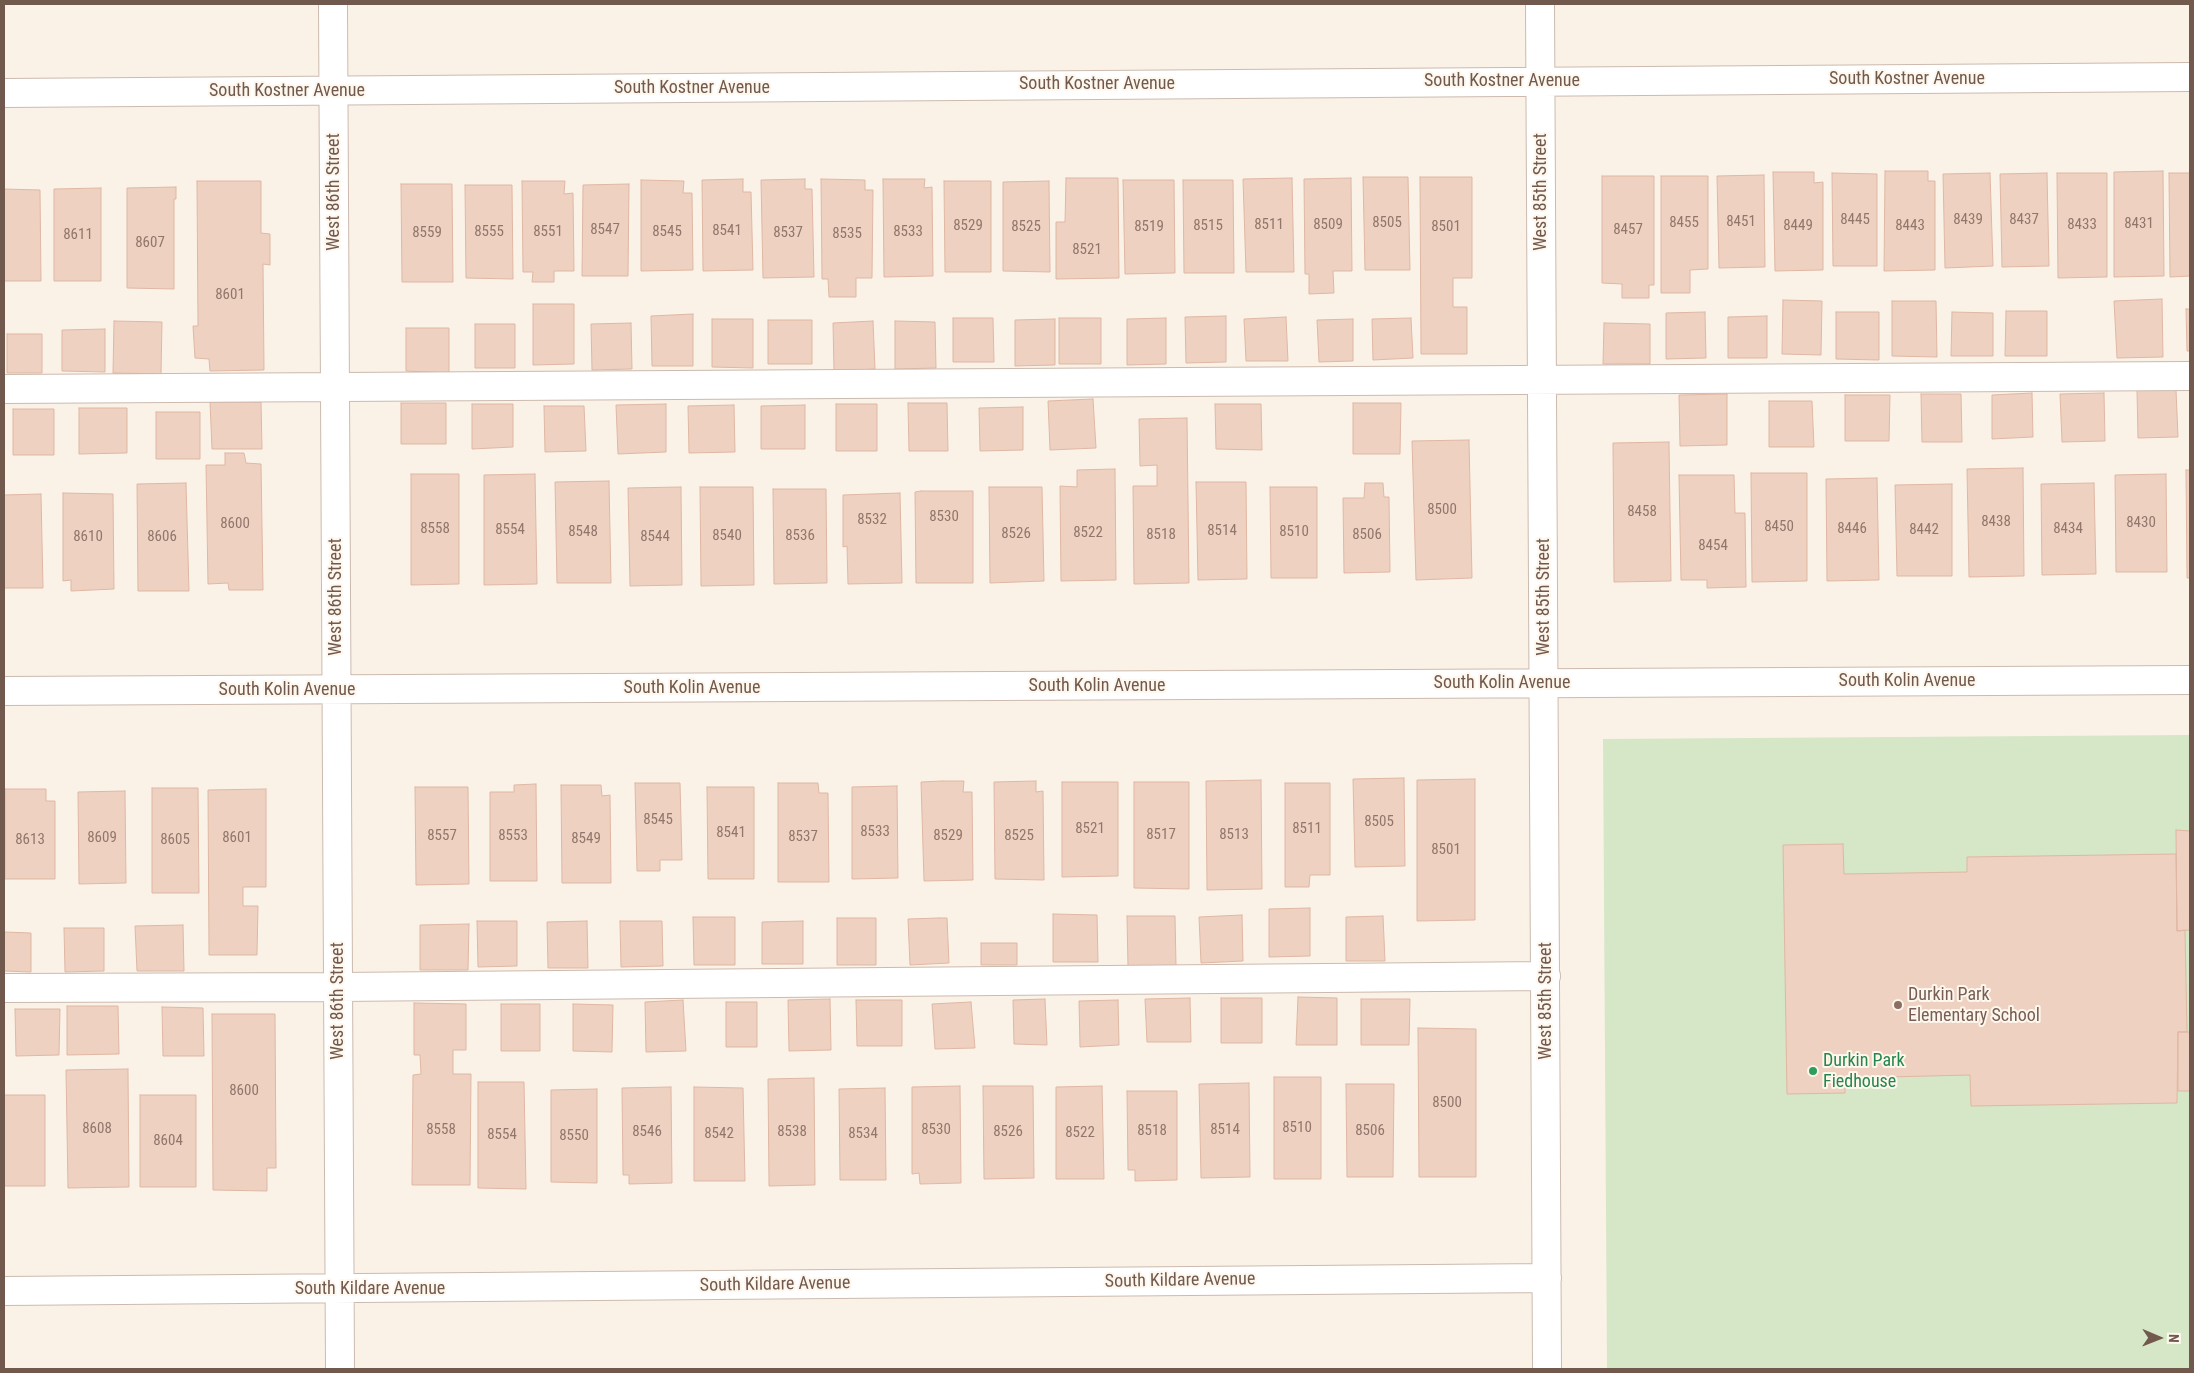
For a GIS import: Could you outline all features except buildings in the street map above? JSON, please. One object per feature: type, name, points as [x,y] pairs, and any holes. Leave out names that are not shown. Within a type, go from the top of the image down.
[{"type":"street","name":"West 86th Street","points":[[333,4],[340,1369]]},
{"type":"street","name":"West 85th Street","points":[[1540,4],[1547,1369]]},
{"type":"street","name":"South Kostner Avenue","points":[[4,93],[2190,77]]},
{"type":"street","points":[[4,389],[2190,376]]},
{"type":"street","name":"South Kolin Avenue","points":[[4,692],[2190,680]]},
{"type":"street","points":[[4,988],[338,987],[1546,976]]},
{"type":"street","name":"South Kildare Avenue","points":[[4,1291],[1547,1278]]},
{"type":"green space","name":"Durkin Park Elementary School","points":[[2190,735],[2190,1369],[1607,1369],[1603,739]]},
{"type":"place","name":"Durkin Park Elementary School","points":[[1898,1005]]},
{"type":"place","name":"Durkin Park Fiedhouse","points":[[1813,1071]]}]
